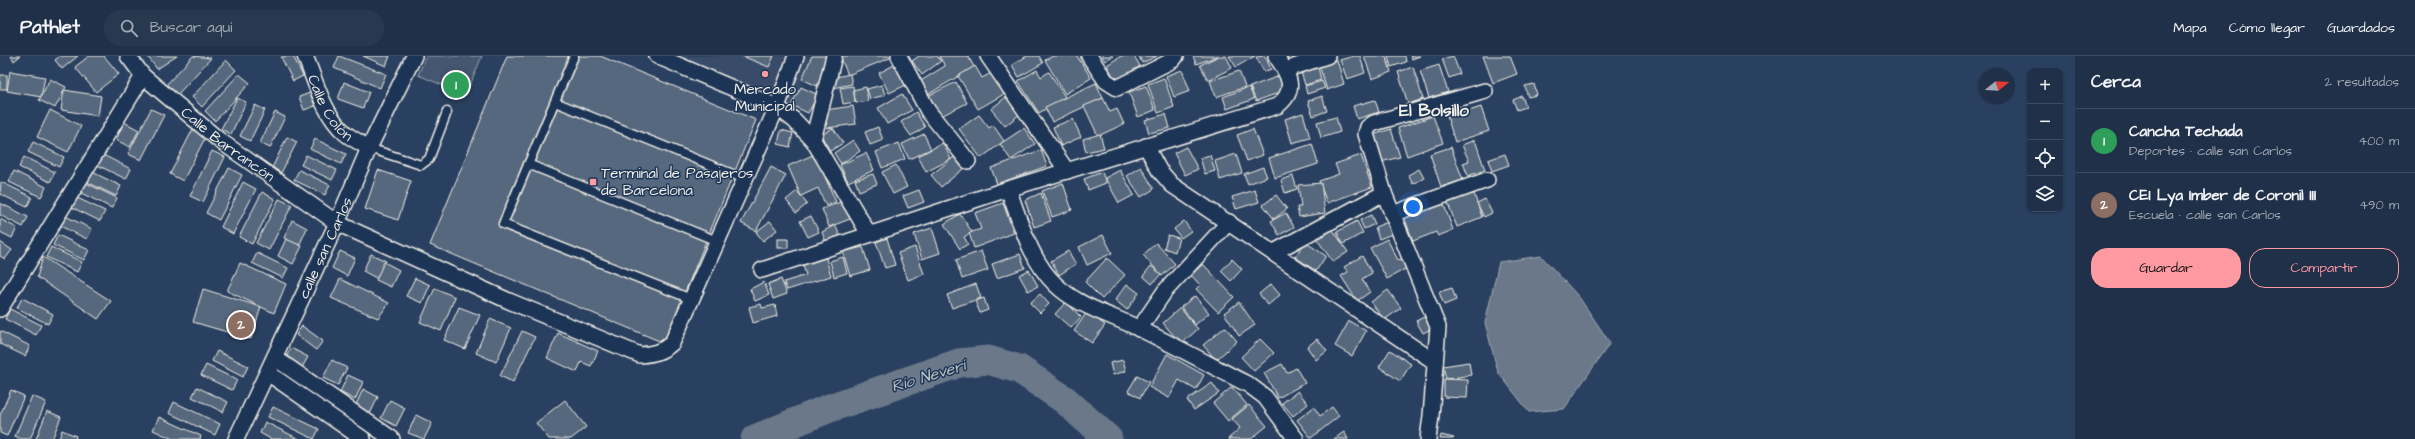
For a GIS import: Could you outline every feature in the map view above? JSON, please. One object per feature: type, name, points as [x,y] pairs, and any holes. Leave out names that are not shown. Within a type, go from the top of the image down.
[{"type":"street","name":"Calle Barrancón","points":[[128,56],[143,76],[219,140],[337,223],[509,301],[640,355],[654,354],[666,349],[672,343],[777,107],[796,56]]},
{"type":"street","name":"Calle Colón","points":[[305,56],[326,108],[335,122],[346,133],[369,148]]},
{"type":"street","name":"calle san Carlos","points":[[236,439],[337,223],[369,148],[381,127],[414,56]]},
{"type":"street","points":[[657,56],[777,107],[794,120],[813,140],[870,234]]},
{"type":"street","points":[[813,140],[834,56]]},
{"type":"street","points":[[899,56],[928,111],[968,161]]},
{"type":"street","points":[[988,56],[1066,171]]},
{"type":"street","points":[[1090,56],[1106,81],[1117,88],[1173,60],[1176,56]]},
{"type":"street","points":[[762,270],[1008,189],[1277,106],[1287,98],[1290,90],[1285,70],[1276,56]]},
{"type":"street","points":[[1285,70],[1328,56]]},
{"type":"street","points":[[0,309],[143,76]]},
{"type":"street","points":[[1428,439],[1438,327],[1392,214],[1366,134],[1368,127],[1484,91]]},
{"type":"street","points":[[1146,146],[1159,170],[1172,185],[1274,252],[1435,362]]},
{"type":"street","points":[[1392,214],[1487,180]]},
{"type":"street","points":[[1008,189],[1026,237],[1041,265],[1055,284],[1079,301],[1139,329],[1249,386],[1265,397],[1296,439]]},
{"type":"street","points":[[1274,252],[1384,192]]},
{"type":"street","points":[[1139,329],[1165,291],[1229,222]]},
{"type":"street","points":[[275,358],[392,439]]},
{"type":"street","points":[[268,373],[363,439]]},
{"type":"lane","points":[[574,56],[503,224],[691,299]]},
{"type":"lane","points":[[555,102],[745,179]]},
{"type":"lane","points":[[369,148],[421,165],[429,159],[447,112]]},
{"type":"lane","points":[[528,164],[717,241]]},
{"type":"shaded area","points":[[426,56],[482,56],[466,95],[418,75]]},
{"type":"shaded area","name":"Mercado Municipal","points":[[682,56],[813,56],[792,105]]},
{"type":"shaded area","points":[[1541,256],[1579,297],[1610,343],[1564,409],[1529,412],[1498,372],[1485,323],[1499,262]]},
{"type":"building","points":[[11,56],[20,56],[14,61]]},
{"type":"building","points":[[60,56],[78,56],[62,69],[55,60]]},
{"type":"building","points":[[89,56],[104,56],[119,74],[96,92],[75,67]]},
{"type":"building","points":[[177,56],[157,69],[148,57]]},
{"type":"building","points":[[193,56],[211,58],[177,95],[166,85]]},
{"type":"building","points":[[293,56],[303,76],[293,81],[281,57]]},
{"type":"building","points":[[339,56],[386,74],[380,88],[334,68]]},
{"type":"building","points":[[363,56],[390,56],[386,66]]},
{"type":"building","name":"Terminal de Pasajeros de Barcelona","points":[[507,56],[600,56],[756,120],[664,343],[430,245]]},
{"type":"building","points":[[742,56],[774,56],[769,67]]},
{"type":"building","points":[[812,56],[830,56],[817,86],[802,79]]},
{"type":"building","points":[[840,56],[891,56],[892,57],[848,75]]},
{"type":"building","points":[[919,56],[937,56],[941,61],[922,75],[912,61]]},
{"type":"building","points":[[939,56],[968,56],[974,67],[927,95],[919,82],[945,66]]},
{"type":"building","points":[[1027,56],[1039,56],[1043,63],[1019,77],[1012,65]]},
{"type":"building","points":[[1053,56],[1077,56],[1091,78],[1065,94],[1045,60]]},
{"type":"building","points":[[1101,56],[1113,56],[1105,61]]},
{"type":"building","points":[[1121,56],[1134,56],[1140,66],[1116,81],[1107,65]]},
{"type":"building","points":[[1139,56],[1157,56],[1142,63]]},
{"type":"building","points":[[1193,56],[1218,56],[1196,64]]},
{"type":"building","points":[[1219,56],[1226,56],[1232,68],[1208,80],[1200,65]]},
{"type":"building","points":[[1229,56],[1255,56],[1236,67]]},
{"type":"building","points":[[1265,56],[1271,69],[1264,72],[1256,57]]},
{"type":"building","points":[[1360,56],[1365,73],[1347,79],[1340,60]]},
{"type":"building","points":[[1364,56],[1386,56],[1391,72],[1372,79]]},
{"type":"building","points":[[1388,56],[1405,56],[1406,62],[1391,67]]},
{"type":"building","points":[[1410,56],[1420,56],[1412,59]]},
{"type":"building","points":[[1453,56],[1460,74],[1449,78],[1442,59]]},
{"type":"building","points":[[1483,56],[1510,56],[1517,74],[1493,83]]},
{"type":"building","points":[[226,60],[236,70],[202,107],[192,97]]},
{"type":"building","points":[[1337,60],[1344,84],[1327,90],[1319,65]]},
{"type":"building","points":[[896,64],[906,85],[889,93],[879,73]]},
{"type":"building","points":[[1439,65],[1448,92],[1429,98],[1420,71]]},
{"type":"building","points":[[975,66],[982,78],[993,72],[1006,93],[978,109],[958,76]]},
{"type":"building","points":[[1318,67],[1321,80],[1305,85],[1301,72]]},
{"type":"building","points":[[1413,67],[1423,99],[1408,104],[1398,72]]},
{"type":"building","points":[[1037,70],[1041,77],[1049,72],[1065,97],[1039,113],[1018,81]]},
{"type":"building","points":[[1182,70],[1190,91],[1174,97],[1166,76]]},
{"type":"building","points":[[10,71],[45,77],[41,97],[7,91]]},
{"type":"building","points":[[1239,71],[1245,87],[1216,97],[1210,81]]},
{"type":"building","points":[[239,74],[250,83],[215,121],[205,111]]},
{"type":"building","points":[[850,74],[852,84],[833,88],[831,78]]},
{"type":"building","points":[[0,75],[7,75],[7,89],[0,89]]},
{"type":"building","points":[[1279,76],[1284,91],[1256,101],[1250,87]]},
{"type":"building","points":[[1164,78],[1174,107],[1158,113],[1148,84]]},
{"type":"building","points":[[50,79],[66,87],[55,108],[39,100]]},
{"type":"building","points":[[1322,81],[1325,88],[1307,94],[1305,86]]},
{"type":"building","points":[[344,82],[369,92],[363,108],[338,99]]},
{"type":"building","points":[[956,82],[967,103],[939,117],[928,96]]},
{"type":"building","points":[[1096,83],[1103,98],[1052,122],[1045,107]]},
{"type":"building","points":[[1534,84],[1537,95],[1528,97],[1525,86]]},
{"type":"building","points":[[882,85],[885,95],[870,99],[867,89]]},
{"type":"building","points":[[853,86],[855,102],[843,104],[840,88]]},
{"type":"building","points":[[1146,86],[1155,110],[1138,117],[1129,92]]},
{"type":"building","points":[[801,87],[818,95],[808,113],[791,105]]},
{"type":"building","points":[[866,87],[868,101],[856,103],[853,90]]},
{"type":"building","points":[[1249,87],[1254,99],[1227,109],[1223,97]]},
{"type":"building","points":[[64,90],[101,96],[98,116],[61,110]]},
{"type":"building","points":[[310,93],[315,106],[304,110],[299,97]]},
{"type":"building","points":[[902,94],[912,110],[887,124],[878,108]]},
{"type":"building","points":[[1322,96],[1327,111],[1313,116],[1308,101]]},
{"type":"building","points":[[1522,96],[1526,107],[1517,110],[1513,100]]},
{"type":"building","points":[[1006,97],[1020,114],[1005,126],[991,109]]},
{"type":"building","points":[[237,98],[246,102],[231,134],[221,129]]},
{"type":"building","points":[[1103,98],[1110,112],[1117,109],[1124,124],[1098,136],[1084,106]]},
{"type":"building","points":[[1375,100],[1379,112],[1357,119],[1353,106]]},
{"type":"building","points":[[255,105],[265,110],[250,141],[240,136]]},
{"type":"building","points":[[853,106],[856,124],[827,128],[825,110]]},
{"type":"building","points":[[1481,107],[1489,131],[1455,142],[1446,113],[1461,108],[1463,113]]},
{"type":"building","points":[[151,109],[164,115],[141,160],[128,154]]},
{"type":"building","points":[[50,110],[81,126],[68,152],[37,137]]},
{"type":"building","points":[[275,112],[285,117],[270,148],[260,143]]},
{"type":"building","points":[[916,112],[925,127],[911,136],[901,122]]},
{"type":"building","points":[[1303,113],[1310,138],[1292,143],[1285,119]]},
{"type":"building","points":[[1166,114],[1170,128],[1149,133],[1145,120]]},
{"type":"building","points":[[979,115],[989,128],[993,125],[1004,141],[981,158],[959,129]]},
{"type":"building","points":[[1433,116],[1443,143],[1407,156],[1398,128]]},
{"type":"building","points":[[1336,117],[1340,132],[1321,138],[1317,122]]},
{"type":"building","points":[[1073,119],[1081,137],[1061,146],[1053,127]]},
{"type":"building","points":[[124,122],[139,130],[130,147],[116,140]]},
{"type":"building","points":[[878,127],[883,140],[870,145],[865,132]]},
{"type":"building","points":[[833,128],[843,143],[830,151],[821,135]]},
{"type":"building","points":[[1024,128],[1035,144],[1011,160],[1000,144]]},
{"type":"building","points":[[193,129],[206,136],[183,181],[170,174]]},
{"type":"building","points":[[1253,129],[1263,155],[1247,161],[1237,135]]},
{"type":"building","points":[[1391,129],[1400,157],[1381,162],[1373,135]]},
{"type":"building","points":[[781,130],[793,133],[790,147],[778,144]]},
{"type":"building","points":[[924,134],[931,149],[909,159],[902,144]]},
{"type":"building","points":[[1100,134],[1104,148],[1086,152],[1083,139]]},
{"type":"building","points":[[287,137],[297,142],[281,173],[272,168]]},
{"type":"building","points":[[315,139],[346,154],[341,164],[310,149]]},
{"type":"building","points":[[853,140],[860,151],[841,164],[834,153]]},
{"type":"building","points":[[1475,140],[1485,170],[1468,176],[1463,163],[1469,161],[1462,145]]},
{"type":"building","points":[[33,142],[64,157],[59,167],[28,152]]},
{"type":"building","points":[[899,143],[905,159],[882,168],[876,152]]},
{"type":"building","points":[[943,143],[951,159],[926,172],[918,156]]},
{"type":"building","points":[[1312,144],[1318,164],[1275,178],[1269,158]]},
{"type":"building","points":[[1186,147],[1198,169],[1185,175],[1174,153]]},
{"type":"building","points":[[1451,147],[1463,180],[1441,187],[1430,154]]},
{"type":"building","points":[[1041,150],[1047,166],[997,184],[991,168]]},
{"type":"building","points":[[212,151],[225,157],[203,202],[190,196]]},
{"type":"building","points":[[99,153],[131,169],[126,179],[95,164]]},
{"type":"building","points":[[866,153],[874,170],[848,182],[840,165]]},
{"type":"building","points":[[815,154],[836,202],[826,206],[818,188],[801,196],[788,166]]},
{"type":"building","points":[[1236,154],[1242,173],[1220,180],[1215,161]]},
{"type":"building","points":[[1505,154],[1509,165],[1492,171],[1488,160]]},
{"type":"building","points":[[306,155],[337,170],[332,180],[301,165]]},
{"type":"building","points":[[1210,155],[1215,171],[1205,174],[1200,158]]},
{"type":"building","points":[[1361,155],[1372,187],[1327,203],[1319,181],[1339,174],[1335,164]]},
{"type":"building","points":[[24,157],[55,172],[50,182],[19,167]]},
{"type":"building","points":[[954,157],[963,169],[941,187],[931,175]]},
{"type":"building","points":[[896,165],[907,187],[893,194],[882,172]]},
{"type":"building","points":[[771,167],[786,175],[756,231],[741,223]]},
{"type":"building","points":[[1141,167],[1154,189],[1141,197],[1127,176]]},
{"type":"building","points":[[1263,167],[1267,177],[1248,184],[1244,174]]},
{"type":"building","points":[[229,168],[242,175],[219,220],[206,213]]},
{"type":"building","points":[[1419,169],[1424,178],[1413,184],[1408,175]]},
{"type":"building","points":[[299,170],[330,185],[325,195],[294,180]]},
{"type":"building","points":[[378,170],[411,181],[398,220],[365,209]]},
{"type":"building","points":[[1120,170],[1134,195],[1119,203],[1105,178]]},
{"type":"building","points":[[14,171],[46,187],[41,197],[9,182]]},
{"type":"building","points":[[90,171],[121,186],[116,196],[85,181]]},
{"type":"building","points":[[1102,172],[1106,183],[1088,190],[1084,179]]},
{"type":"building","points":[[873,174],[877,184],[859,191],[855,180]]},
{"type":"building","points":[[1293,176],[1297,189],[1285,193],[1281,180]]},
{"type":"building","points":[[1,182],[32,197],[27,207],[0,194]]},
{"type":"building","points":[[243,182],[256,189],[233,234],[221,227]]},
{"type":"building","points":[[86,183],[117,198],[112,208],[81,193]]},
{"type":"building","points":[[1063,183],[1072,210],[1052,217],[1042,191]]},
{"type":"building","points":[[1321,183],[1325,213],[1299,217],[1297,207],[1301,207],[1298,185]]},
{"type":"building","points":[[919,190],[924,202],[908,208],[903,196]]},
{"type":"building","points":[[1255,190],[1259,202],[1236,209],[1232,197]]},
{"type":"building","points":[[797,191],[807,204],[796,213],[786,200]]},
{"type":"building","points":[[1473,191],[1482,217],[1457,227],[1447,201]]},
{"type":"building","points":[[262,192],[275,199],[252,244],[239,237]]},
{"type":"building","points":[[1041,193],[1051,221],[1034,227],[1025,200]]},
{"type":"building","points":[[1276,195],[1287,209],[1274,219],[1263,205]]},
{"type":"building","points":[[73,196],[105,211],[100,221],[69,206]]},
{"type":"building","points":[[279,199],[292,205],[269,250],[256,243]]},
{"type":"building","points":[[1485,199],[1492,213],[1484,217],[1477,203]]},
{"type":"building","points":[[843,201],[850,219],[829,227],[822,209]]},
{"type":"building","points":[[1443,202],[1453,230],[1438,236],[1436,232],[1413,241],[1404,217]]},
{"type":"building","points":[[0,203],[28,217],[23,227],[0,215]]},
{"type":"building","points":[[1003,203],[1014,233],[974,248],[969,233],[981,229],[975,213]]},
{"type":"building","points":[[1286,213],[1294,227],[1279,235],[1271,221]]},
{"type":"building","points":[[61,214],[92,229],[87,239],[56,224]]},
{"type":"building","points":[[960,214],[972,232],[964,237],[968,244],[960,249],[944,224]]},
{"type":"building","points":[[1371,215],[1375,224],[1364,229],[1360,220]]},
{"type":"building","points":[[811,216],[819,232],[808,237],[800,221]]},
{"type":"building","points":[[0,219],[17,228],[12,238],[0,232]]},
{"type":"building","points":[[292,220],[307,228],[299,246],[284,238]]},
{"type":"building","points":[[770,221],[777,230],[763,241],[756,232]]},
{"type":"building","points":[[1184,221],[1191,231],[1181,238],[1174,229]]},
{"type":"building","points":[[1357,221],[1363,233],[1343,244],[1337,232]]},
{"type":"building","points":[[1388,222],[1392,234],[1379,239],[1375,227]]},
{"type":"building","points":[[835,225],[841,238],[827,245],[822,232]]},
{"type":"building","points":[[1331,227],[1348,252],[1333,262],[1316,238]]},
{"type":"building","points":[[932,228],[940,253],[922,259],[914,234]]},
{"type":"building","points":[[58,235],[89,250],[84,260],[53,245]]},
{"type":"building","points":[[1103,235],[1112,253],[1087,265],[1079,247]]},
{"type":"building","points":[[1168,235],[1179,238],[1175,252],[1164,248]]},
{"type":"building","points":[[887,238],[895,265],[885,268],[876,242]]},
{"type":"building","points":[[286,239],[302,246],[293,264],[278,256]]},
{"type":"building","points":[[778,239],[788,239],[788,248],[778,248]]},
{"type":"building","points":[[1387,239],[1398,260],[1402,259],[1407,268],[1387,279],[1370,248]]},
{"type":"building","points":[[0,242],[12,250],[5,259],[0,256]]},
{"type":"building","points":[[1305,242],[1326,256],[1316,271],[1295,257]]},
{"type":"building","points":[[1156,243],[1175,264],[1162,276],[1143,255]]},
{"type":"building","points":[[51,247],[82,262],[77,272],[46,257]]},
{"type":"building","points":[[863,247],[870,270],[850,276],[843,252]]},
{"type":"building","points":[[915,247],[924,274],[908,280],[898,253]]},
{"type":"building","points":[[340,251],[355,258],[347,276],[332,268]]},
{"type":"building","points":[[981,251],[988,270],[962,279],[956,260]]},
{"type":"building","points":[[1068,251],[1076,264],[1059,275],[1051,261]]},
{"type":"building","points":[[257,253],[288,268],[283,278],[252,263]]},
{"type":"building","points":[[371,254],[386,261],[378,279],[363,271]]},
{"type":"building","points":[[1020,254],[1025,268],[997,278],[992,264]]},
{"type":"building","points":[[1362,256],[1372,273],[1362,279],[1370,292],[1357,301],[1341,276],[1348,272],[1344,267]]},
{"type":"building","points":[[43,257],[111,301],[98,319],[37,277]]},
{"type":"building","points":[[843,257],[847,273],[834,277],[830,261]]},
{"type":"building","points":[[826,258],[831,276],[787,290],[784,282],[806,275],[803,265]]},
{"type":"building","points":[[1107,258],[1125,275],[1102,299],[1085,282]]},
{"type":"building","points":[[1232,259],[1242,269],[1231,281],[1221,271]]},
{"type":"building","points":[[384,262],[399,270],[391,287],[376,280]]},
{"type":"building","points":[[240,263],[286,284],[274,313],[227,291]]},
{"type":"building","points":[[1203,264],[1234,297],[1218,312],[1196,289],[1200,285],[1191,275]]},
{"type":"building","points":[[1151,266],[1161,274],[1152,284],[1143,276]]},
{"type":"building","points":[[1029,270],[1038,286],[1028,291],[1019,275]]},
{"type":"building","points":[[415,278],[430,285],[422,303],[406,296]]},
{"type":"building","points":[[340,279],[389,303],[378,318],[331,298]]},
{"type":"building","points":[[781,279],[787,294],[773,299],[768,284]]},
{"type":"building","points":[[764,282],[769,295],[755,301],[750,289]]},
{"type":"building","points":[[976,284],[981,298],[952,308],[947,295]]},
{"type":"building","points":[[1127,284],[1139,293],[1127,310],[1115,300]]},
{"type":"building","points":[[1271,284],[1280,295],[1268,305],[1259,294]]},
{"type":"building","points":[[435,288],[455,297],[441,331],[420,322]]},
{"type":"building","points":[[1452,288],[1456,300],[1444,305],[1439,292]]},
{"type":"building","points":[[203,289],[261,307],[251,339],[193,322]]},
{"type":"building","points":[[1388,290],[1401,308],[1384,320],[1371,302]]},
{"type":"building","points":[[1040,294],[1049,304],[1040,313],[1030,303]]},
{"type":"building","points":[[1195,296],[1209,313],[1195,325],[1181,307]]},
{"type":"building","points":[[22,298],[53,314],[48,324],[17,308]]},
{"type":"building","points":[[984,298],[988,310],[980,313],[975,301]]},
{"type":"building","points":[[1066,302],[1081,317],[1071,328],[1055,314]]},
{"type":"building","points":[[1239,302],[1255,325],[1239,336],[1224,313]]},
{"type":"building","points":[[761,304],[762,308],[775,305],[777,316],[753,323],[749,307]]},
{"type":"building","points":[[459,307],[480,315],[465,349],[444,340]]},
{"type":"building","points":[[1180,308],[1198,329],[1181,344],[1163,323]]},
{"type":"building","points":[[10,309],[41,325],[36,335],[5,319]]},
{"type":"building","points":[[1087,312],[1105,325],[1092,343],[1074,331]]},
{"type":"building","points":[[1424,317],[1431,329],[1423,333],[1416,321]]},
{"type":"building","points":[[490,319],[511,328],[496,362],[476,353]]},
{"type":"building","points":[[1349,321],[1366,331],[1352,356],[1335,346]]},
{"type":"building","points":[[302,326],[323,341],[316,350],[296,335]]},
{"type":"building","points":[[1225,327],[1237,341],[1216,360],[1203,345]]},
{"type":"building","points":[[0,331],[30,346],[25,356],[0,344]]},
{"type":"building","points":[[522,331],[535,337],[513,382],[500,376]]},
{"type":"building","points":[[558,333],[598,351],[591,366],[581,362],[577,372],[547,358]]},
{"type":"building","points":[[1260,339],[1274,353],[1254,371],[1241,357]]},
{"type":"building","points":[[1317,339],[1327,351],[1316,360],[1307,347]]},
{"type":"building","points":[[291,348],[308,357],[300,371],[283,362]]},
{"type":"building","points":[[1390,350],[1411,364],[1400,381],[1379,367]]},
{"type":"building","points":[[217,351],[248,366],[243,377],[212,361]]},
{"type":"building","points":[[1167,354],[1204,375],[1196,390],[1179,380],[1169,398],[1149,387]]},
{"type":"building","points":[[332,360],[347,368],[338,385],[323,378]]},
{"type":"building","points":[[1123,360],[1126,371],[1113,375],[1110,363]]},
{"type":"building","points":[[1469,362],[1471,375],[1446,379],[1443,366]]},
{"type":"building","points":[[1282,364],[1287,373],[1296,368],[1305,383],[1278,398],[1264,373]]},
{"type":"building","points":[[206,365],[237,380],[232,390],[201,375]]},
{"type":"building","points":[[348,375],[363,382],[355,400],[340,392]]},
{"type":"building","points":[[1137,376],[1149,382],[1140,398],[1128,391]]},
{"type":"building","points":[[1444,379],[1468,380],[1467,398],[1444,397]]},
{"type":"building","points":[[1212,383],[1219,393],[1194,410],[1187,400]]},
{"type":"building","points":[[197,387],[228,402],[223,412],[192,397]]},
{"type":"building","points":[[1232,387],[1247,405],[1228,421],[1213,403]]},
{"type":"building","points":[[363,389],[378,397],[370,414],[355,407]]},
{"type":"building","points":[[11,390],[24,396],[7,436],[0,433],[0,415]]},
{"type":"building","points":[[1298,391],[1308,404],[1293,416],[1282,403]]},
{"type":"building","points":[[32,396],[46,402],[30,439],[21,439],[15,436]]},
{"type":"building","points":[[390,400],[405,408],[396,426],[381,418]]},
{"type":"building","points":[[565,400],[586,427],[571,439],[549,439],[536,423]]},
{"type":"building","points":[[174,402],[220,424],[215,435],[169,413]]},
{"type":"building","points":[[1249,405],[1267,426],[1251,439],[1228,439],[1240,428],[1232,419]]},
{"type":"building","points":[[273,407],[319,429],[314,439],[268,417]]},
{"type":"building","points":[[1314,407],[1320,416],[1332,407],[1339,416],[1311,438],[1297,420]]},
{"type":"building","points":[[47,411],[61,417],[52,439],[36,439]]},
{"type":"building","points":[[416,415],[432,423],[424,439],[408,433]]},
{"type":"building","points":[[159,417],[201,436],[200,439],[173,439],[153,430]]},
{"type":"building","points":[[265,422],[299,439],[271,439],[260,433]]},
{"type":"building","points":[[62,430],[76,436],[75,439],[59,439]]},
{"type":"building","points":[[1344,432],[1348,439],[1334,439]]},
{"type":"building","points":[[1441,435],[1454,438],[1440,439]]},
{"type":"waterway","name":"Río Neverí","points":[[755,439],[827,409],[959,363],[988,360],[1019,369],[1065,400],[1108,439]]},
{"type":"place","name":"Mercado Municipal","points":[[765,74]]},
{"type":"place","name":"Cancha Techada","points":[[456,85]]},
{"type":"place","name":"Terminal de Pasajeros de Barcelona","points":[[593,182]]},
{"type":"place","name":"CEI Lya Imber de Coronil III","points":[[241,325]]},
{"type":"district","name":"El Bolsillo","points":[[1434,110]]}]
